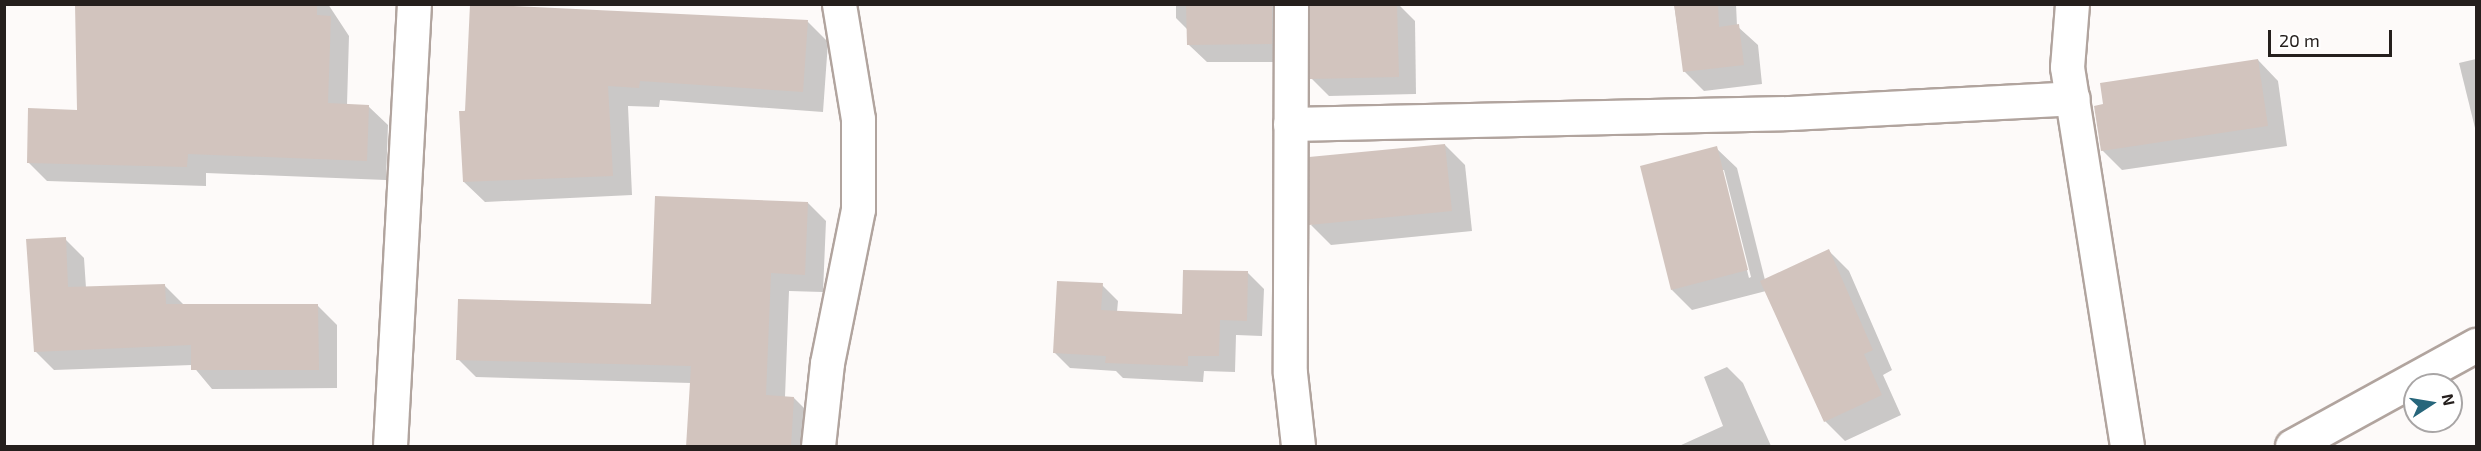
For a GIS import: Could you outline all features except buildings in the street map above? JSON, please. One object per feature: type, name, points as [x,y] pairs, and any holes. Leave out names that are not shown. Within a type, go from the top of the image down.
[{"type":"street","points":[[390,447],[414,4]]},
{"type":"street","points":[[818,447],[827,363],[858,209],[858,119],[839,4]]},
{"type":"street","points":[[1291,4],[1290,374],[1298,447]]},
{"type":"street","points":[[2072,4],[2067,67],[2127,447]]},
{"type":"street","points":[[1290,124],[1790,113],[2073,98]]},
{"type":"street","points":[[2292,447],[2476,345]]}]
